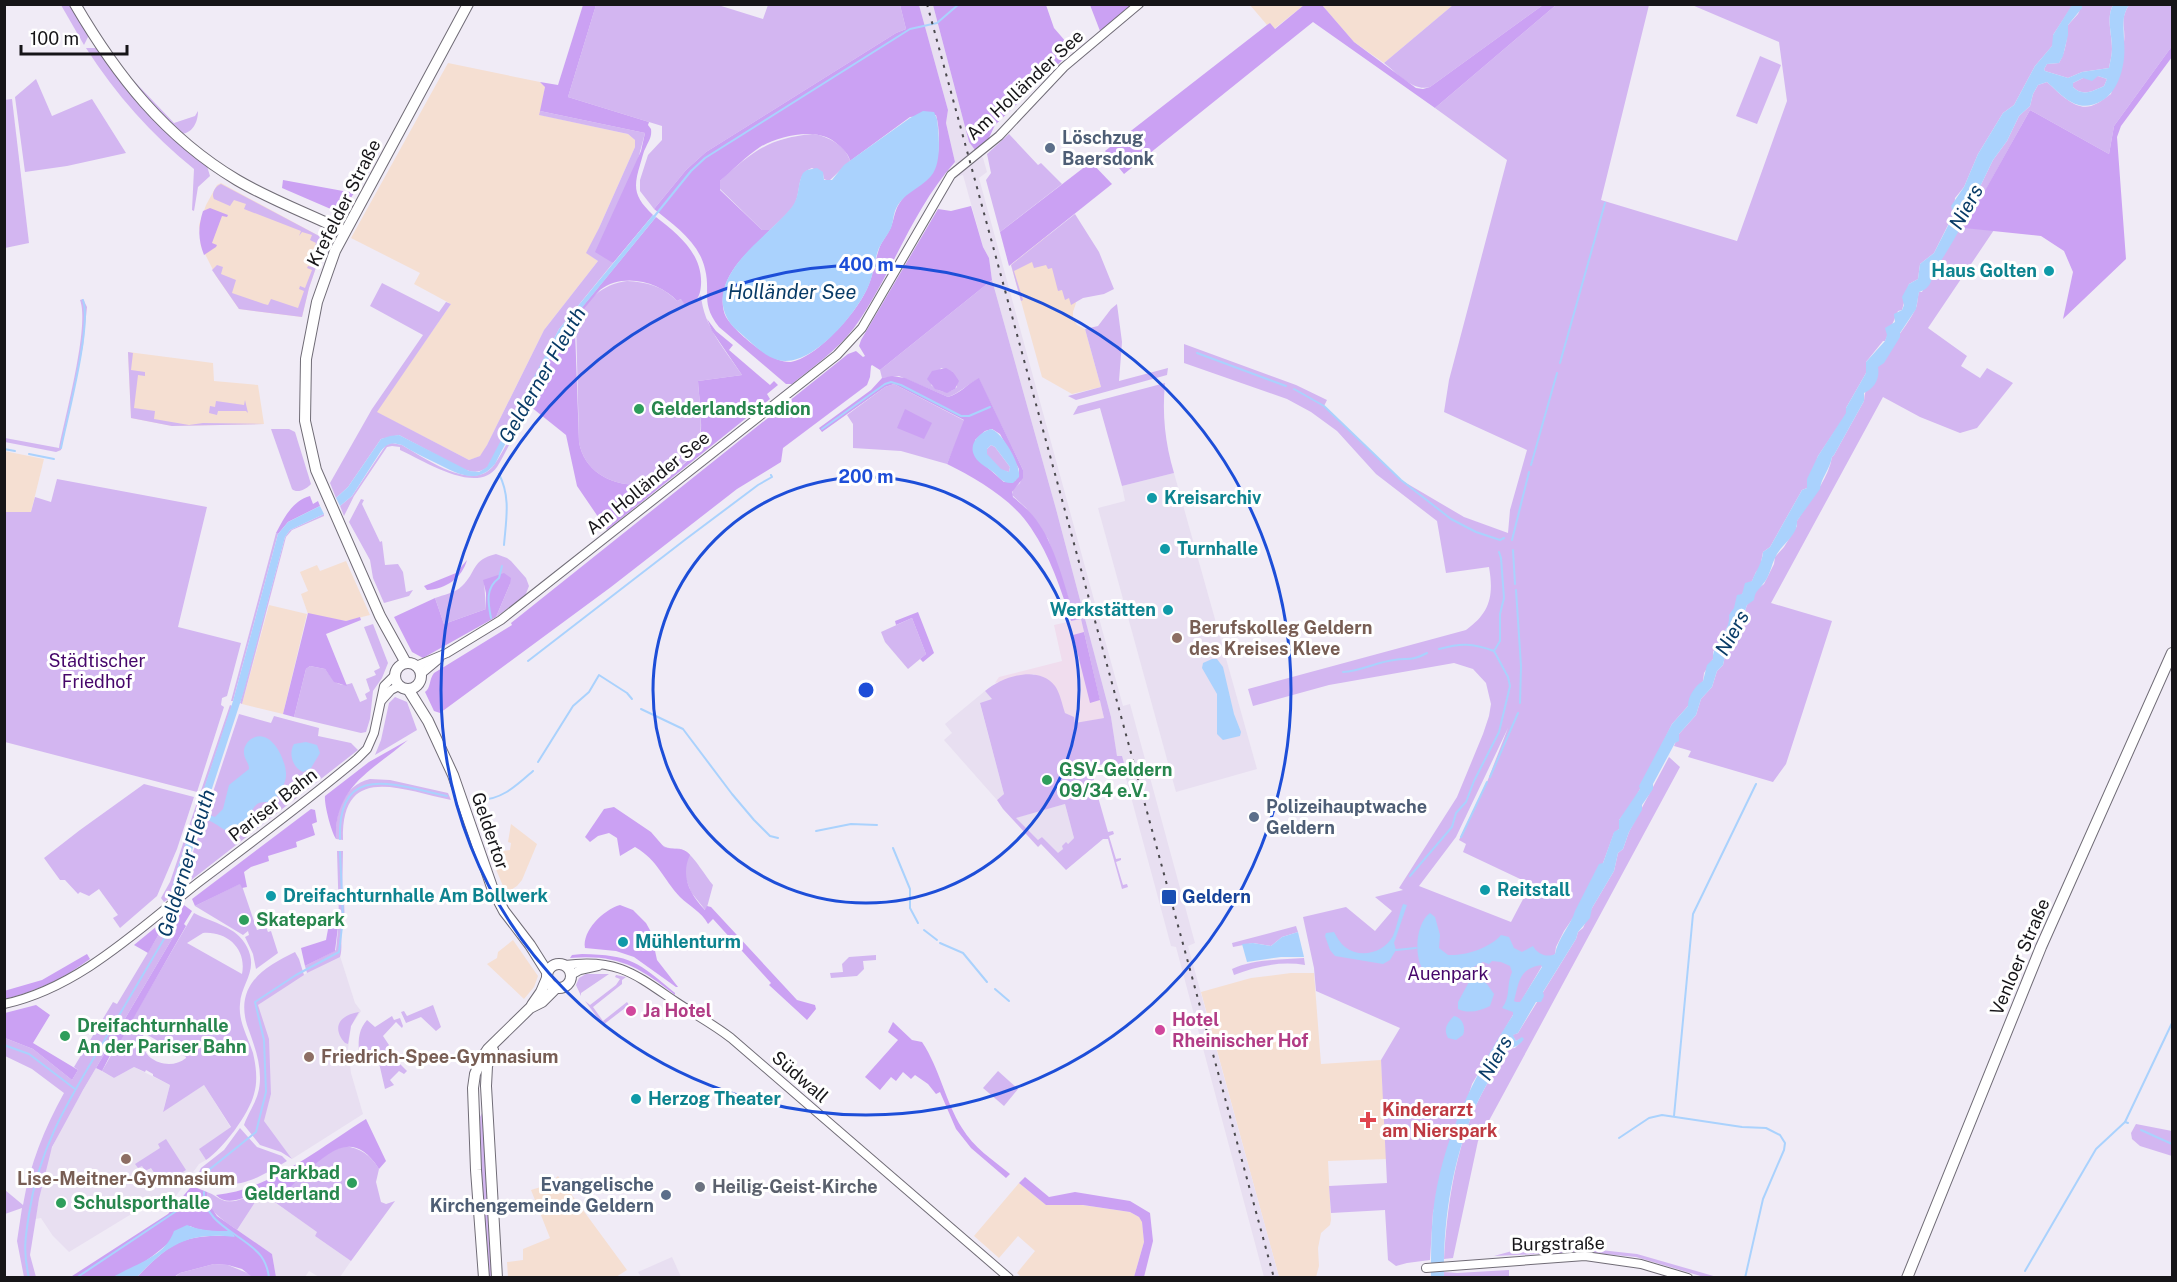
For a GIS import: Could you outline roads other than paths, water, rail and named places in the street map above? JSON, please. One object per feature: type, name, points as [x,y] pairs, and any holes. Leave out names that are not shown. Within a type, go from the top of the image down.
[{"type":"main road","points":[[75,4],[96,40],[138,97],[185,144],[239,181],[344,231]]},
{"type":"main road","name":"Krefelder Straße","points":[[408,676],[334,515],[316,470],[307,436],[305,382],[310,336],[327,270],[344,231],[468,4]]},
{"type":"main road","name":"Venloer Straße","points":[[1907,1278],[2045,937],[2172,653]]},
{"type":"main road","name":"Geldertor","points":[[408,676],[463,802],[484,871],[493,890],[504,912],[530,945],[556,971],[551,985],[556,988]]},
{"type":"main road","points":[[484,1278],[474,1107],[475,1074],[482,1058],[530,1008],[556,971],[569,982],[566,986],[556,988],[542,1002],[530,1008]]},
{"type":"main road","points":[[497,1041],[487,1066],[497,1278]]},
{"type":"main road","points":[[474,1107],[487,1101]]},
{"type":"street","name":"Am Holländer See","points":[[408,676],[522,605],[837,355],[862,328],[951,174],[999,136],[1064,67],[1139,4]]},
{"type":"street","name":"Pariser Bahn","points":[[4,1004],[36,995],[71,978],[164,910],[362,755],[374,733],[384,686],[408,676]]},
{"type":"street","name":"Südwall","points":[[556,971],[584,962],[632,972],[721,1030],[1009,1278]]},
{"type":"street","name":"Burgstraße","points":[[1426,1268],[1585,1256],[1641,1264],[1688,1278]]},
{"type":"water","name":"Niers","points":[[2072,5],[2082,5],[2068,25],[2068,35],[2059,63],[2047,64],[2044,69],[2068,78],[2082,72],[2109,68],[2112,51],[2111,10],[2113,5],[2129,5],[2126,9],[2123,27],[2123,65],[2114,89],[2103,100],[2086,106],[2072,103],[2047,82],[2038,85],[2030,106],[2019,116],[1977,193],[1972,196],[1967,214],[1954,240],[1939,264],[1933,265],[1931,282],[1927,288],[1919,292],[1916,309],[1884,363],[1878,367],[1876,382],[1864,393],[1864,401],[1832,457],[1820,489],[1797,521],[1792,536],[1777,553],[1767,578],[1756,593],[1754,600],[1747,605],[1736,637],[1725,656],[1723,665],[1717,671],[1712,687],[1701,699],[1696,715],[1679,734],[1679,741],[1675,743],[1653,784],[1653,789],[1642,805],[1642,810],[1629,832],[1623,849],[1618,853],[1614,871],[1592,908],[1590,918],[1578,932],[1543,992],[1541,1002],[1536,1002],[1518,1033],[1513,1035],[1516,1041],[1522,1037],[1524,1039],[1517,1046],[1507,1049],[1485,1087],[1466,1130],[1450,1192],[1445,1235],[1444,1277],[1431,1277],[1433,1213],[1443,1160],[1461,1110],[1513,1012],[1502,1008],[1507,1000],[1512,972],[1510,966],[1501,962],[1492,961],[1489,964],[1483,962],[1460,975],[1447,979],[1434,979],[1427,975],[1422,967],[1417,948],[1420,927],[1424,919],[1430,913],[1435,917],[1440,935],[1439,948],[1448,955],[1477,950],[1490,944],[1501,935],[1509,937],[1514,948],[1522,952],[1533,946],[1542,954],[1549,956],[1555,954],[1599,864],[1603,863],[1614,832],[1619,829],[1619,820],[1640,789],[1639,786],[1672,724],[1688,706],[1692,692],[1703,681],[1707,665],[1713,659],[1715,648],[1727,627],[1737,595],[1742,594],[1745,583],[1752,581],[1763,552],[1770,547],[1802,490],[1807,488],[1807,479],[1818,456],[1846,413],[1846,408],[1866,373],[1866,362],[1885,341],[1887,335],[1885,328],[1895,322],[1894,314],[1902,310],[1904,305],[1902,297],[1909,284],[1918,279],[1920,264],[1934,253],[1954,214],[1951,206],[1964,187],[1978,154],[2003,113],[2014,105],[2035,66],[2052,46],[2053,35]],"holes":[[[2098,76],[2107,79],[2104,86],[2096,90],[2081,92],[2073,87],[2073,83],[2083,78],[2092,81]],[[1541,965],[1542,967],[1520,1002],[1514,1001],[1521,977],[1528,970]]]},
{"type":"water","name":"Holländer See","points":[[923,111],[934,112],[937,119],[939,149],[937,164],[931,176],[902,199],[898,205],[891,228],[879,248],[870,282],[854,311],[831,337],[804,356],[791,361],[778,360],[767,355],[733,327],[726,316],[723,292],[730,274],[745,254],[792,207],[803,173],[817,168],[823,172],[824,180],[832,180],[844,165]]},
{"type":"water","points":[[653,215],[656,217],[563,331],[495,464],[488,471],[474,476],[459,474],[402,445],[390,444],[381,451],[352,496],[340,506],[336,498],[348,487],[381,439],[390,436],[399,435],[469,471],[479,472],[487,467],[559,329]]},
{"type":"water","points":[[991,429],[1001,436],[1014,458],[1019,477],[1013,483],[1002,480],[975,457],[974,443]],"holes":[[[991,445],[1010,467],[1009,472],[1001,469],[987,454],[987,449]]]},
{"type":"water","points":[[320,506],[324,514],[290,530],[285,537],[243,694],[204,813],[215,817],[223,809],[229,785],[249,769],[244,756],[246,745],[258,736],[271,741],[281,754],[286,770],[285,782],[274,801],[261,802],[256,805],[239,832],[229,831],[202,819],[179,891],[170,898],[175,876],[233,701],[278,534],[288,522]]},
{"type":"water","points":[[1217,659],[1223,667],[1234,714],[1241,732],[1240,736],[1223,740],[1217,734],[1217,694],[1202,668],[1203,663]]},
{"type":"water","points":[[306,742],[317,745],[320,753],[311,768],[303,772],[294,764],[291,752],[294,744]]},
{"type":"water","points":[[1403,904],[1407,905],[1394,943],[1396,950],[1390,960],[1383,964],[1335,956],[1330,950],[1325,936],[1326,933],[1334,932],[1340,942],[1351,951],[1364,953],[1384,947],[1393,936]]},
{"type":"water","points":[[1298,932],[1304,957],[1281,957],[1247,962],[1242,944],[1271,946],[1282,937]]},
{"type":"water","points":[[1480,979],[1494,994],[1490,1006],[1474,1011],[1458,1009],[1458,1002],[1470,980]]},
{"type":"water","points":[[1454,1016],[1462,1021],[1464,1029],[1463,1035],[1456,1040],[1448,1038],[1446,1032]]},
{"type":"water","points":[[187,1225],[203,1230],[230,1231],[235,1237],[204,1236],[192,1239],[158,1256],[137,1277],[113,1277],[157,1254],[170,1240],[174,1231]]},
{"type":"waterway","name":"Gelderner Fleuth","points":[[653,218],[691,171],[705,158],[910,29],[937,23],[959,4]]},
{"type":"waterway","points":[[1560,363],[1605,203]]},
{"type":"waterway","points":[[61,448],[82,350],[85,312],[83,300]]},
{"type":"waterway","points":[[1197,353],[1286,386]]},
{"type":"waterway","points":[[1531,465],[1557,373]]},
{"type":"waterway","points":[[822,429],[891,382],[961,416],[969,416],[990,407]]},
{"type":"waterway","points":[[1294,389],[1324,406],[1401,480],[1451,519],[1476,532],[1500,540],[1504,538]]},
{"type":"waterway","points":[[4,449],[15,451]]},
{"type":"waterway","points":[[29,454],[54,459]]},
{"type":"waterway","points":[[1512,540],[1529,472]]},
{"type":"waterway","points":[[499,474],[506,500],[504,545]]},
{"type":"waterway","points":[[528,661],[686,539],[772,477],[771,475]]},
{"type":"waterway","points":[[1513,550],[1515,584]]},
{"type":"waterway","points":[[1494,651],[1500,641],[1500,614],[1504,598],[1499,552]]},
{"type":"waterway","points":[[491,618],[489,601],[491,586],[499,578],[502,566]]},
{"type":"waterway","points":[[1516,590],[1521,666],[1520,703]]},
{"type":"waterway","points":[[1410,876],[1452,827],[1456,813],[1466,802],[1499,732],[1510,686],[1508,677],[1494,651],[1466,645],[1439,649]]},
{"type":"waterway","points":[[1343,672],[1388,661],[1414,658],[1427,653]]},
{"type":"waterway","points":[[538,762],[573,706],[589,692],[599,675],[627,693],[632,699]]},
{"type":"waterway","points":[[641,709],[683,729],[754,820],[770,836],[778,838]]},
{"type":"waterway","points":[[1490,777],[1518,713]]},
{"type":"waterway","points":[[479,800],[502,795],[533,771]]},
{"type":"waterway","points":[[1461,837],[1487,782]]},
{"type":"waterway","points":[[340,839],[342,814],[348,798],[359,788],[374,784],[390,784],[447,796]]},
{"type":"waterway","points":[[1674,1116],[1693,914],[1756,784]]},
{"type":"waterway","points":[[816,831],[851,824],[877,825]]},
{"type":"waterway","points":[[893,848],[910,889],[910,908],[918,923]]},
{"type":"waterway","points":[[205,1183],[210,1169],[256,1132],[266,1092],[264,1040],[255,1002],[296,975],[339,952],[343,918],[340,852]]},
{"type":"waterway","name":"Gelderner Fleuth","points":[[29,1278],[25,1253],[26,1231],[34,1190],[47,1147],[77,1087],[168,932],[172,908]]},
{"type":"waterway","points":[[924,930],[937,940]]},
{"type":"waterway","points":[[940,943],[963,953],[987,982]]},
{"type":"waterway","points":[[1396,950],[1416,948]]},
{"type":"waterway","points":[[995,989],[1009,1001]]},
{"type":"waterway","points":[[2125,1122],[2172,1023]]},
{"type":"waterway","points":[[4,1045],[29,1054],[75,1089]]},
{"type":"waterway","points":[[1619,1138],[1649,1118],[1662,1115],[1742,1127],[1766,1128],[1780,1135],[1785,1143],[1784,1150],[1763,1199],[1745,1278]]},
{"type":"waterway","points":[[2025,1271],[2096,1149],[2125,1122],[2128,1123]]},
{"type":"waterway","points":[[2141,1130],[2172,1144]]},
{"type":"waterway","points":[[204,1192],[205,1203],[210,1213],[261,1256],[269,1278]]},
{"type":"waterway","points":[[189,1203],[204,1202]]},
{"type":"waterway","points":[[79,1276],[184,1206]]},
{"type":"railway","points":[[927,4],[1274,1278]]},
{"type":"place","name":"Löschzug Baersdonk","points":[[1050,148]]},
{"type":"place","name":"Haus Golten","points":[[2049,271]]},
{"type":"place","name":"Gelderlandstadion","points":[[639,409]]},
{"type":"place","name":"Kreisarchiv","points":[[1152,498]]},
{"type":"place","name":"Turnhalle","points":[[1165,549]]},
{"type":"place","name":"Werkstätten","points":[[1168,610]]},
{"type":"place","name":"Berufskolleg Geldern des Kreises Kleve","points":[[1177,638]]},
{"type":"place","name":"GSV-Geldern 09/34 e.V.","points":[[1047,780]]},
{"type":"place","name":"Polizeihauptwache Geldern","points":[[1254,817]]},
{"type":"place","name":"Reitstall","points":[[1485,890]]},
{"type":"place","name":"Dreifachturnhalle Am Bollwerk","points":[[271,896]]},
{"type":"place","name":"Geldern","points":[[1169,897]]},
{"type":"place","name":"Skatepark","points":[[244,920]]},
{"type":"place","name":"Mühlenturm","points":[[623,942]]},
{"type":"place","name":"Ja Hotel","points":[[631,1011]]},
{"type":"place","name":"Hotel Rheinischer Hof","points":[[1160,1030]]},
{"type":"place","name":"Dreifachturnhalle An der Pariser Bahn","points":[[65,1036]]},
{"type":"place","name":"Friedrich-Spee-Gymnasium","points":[[309,1057]]},
{"type":"place","name":"Herzog Theater","points":[[636,1099]]},
{"type":"place","name":"Kinderarzt am Nierspark","points":[[1368,1120]]},
{"type":"place","name":"Lise-Meitner-Gymnasium","points":[[126,1159]]},
{"type":"place","name":"Parkbad Gelderland","points":[[352,1183]]},
{"type":"place","name":"Heilig-Geist-Kirche","points":[[700,1187]]},
{"type":"place","name":"Evangelische Kirchengemeinde Geldern","points":[[666,1195]]},
{"type":"place","name":"Schulsporthalle","points":[[61,1203]]},
{"type":"park label","name":"Städtischer Friedhof","points":[[97,671]]},
{"type":"park label","name":"Auenpark","points":[[1448,974]]}]
